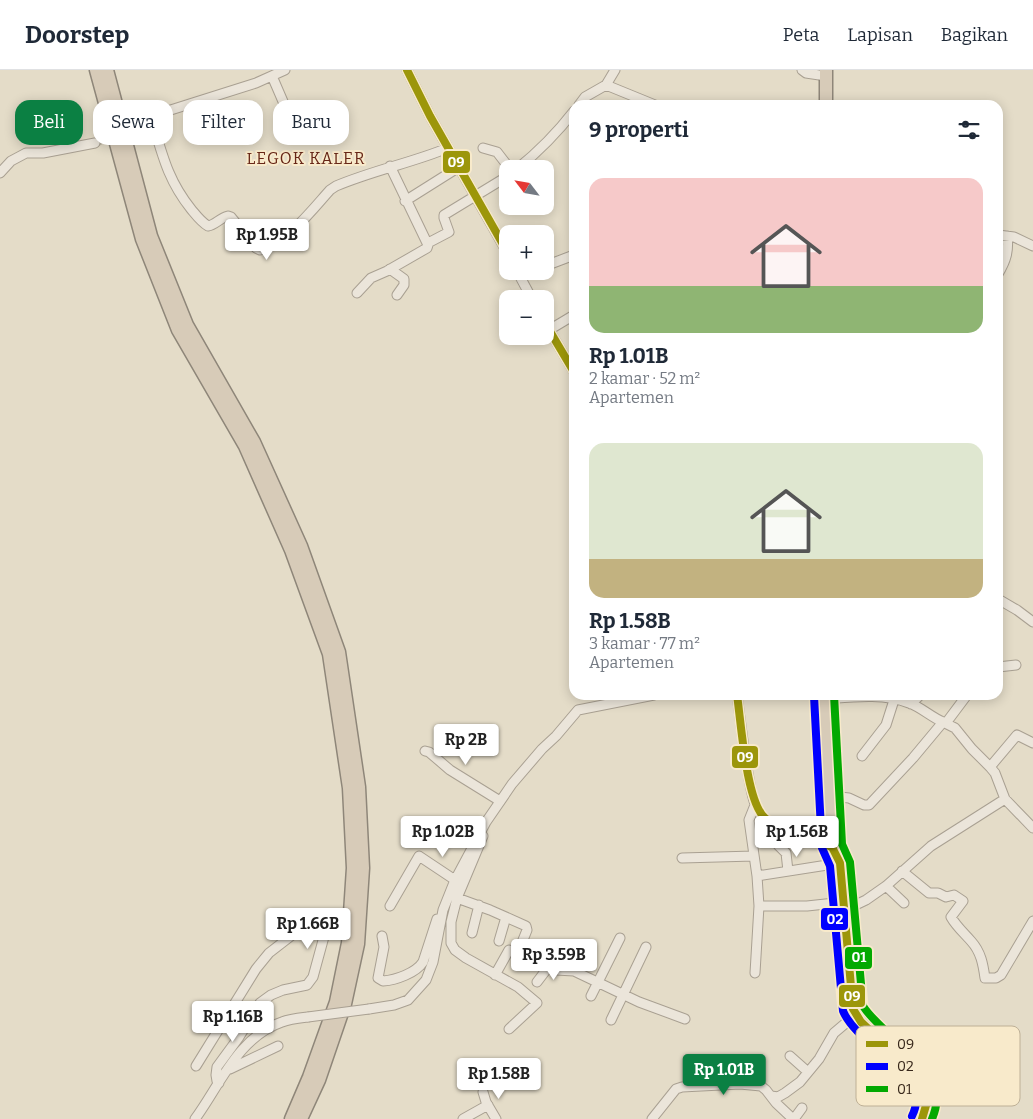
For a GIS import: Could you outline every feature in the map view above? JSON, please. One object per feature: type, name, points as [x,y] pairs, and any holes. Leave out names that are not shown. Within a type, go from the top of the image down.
[{"type":"highway","points":[[96,70],[142,239],[178,330],[245,446],[291,550],[330,654],[349,788],[353,868],[348,943],[336,1002],[310,1076],[291,1119]]},
{"type":"highway","points":[[106,70],[151,236],[187,325],[254,442],[301,546],[339,652],[359,787],[363,868],[358,944],[345,1004],[319,1080],[301,1119]]},
{"type":"highway","points":[[826,73],[826,100]]},
{"type":"highway","points":[[824,700],[831,796],[832,846],[840,863],[851,1001],[853,1009],[864,1026]]},
{"type":"highway","points":[[922,1119],[926,1106]]},
{"type":"street","points":[[173,110],[256,83],[284,70]]},
{"type":"street","points":[[582,100],[606,85],[615,70]]},
{"type":"street","points":[[802,70],[806,73],[826,73]]},
{"type":"street","points":[[409,71],[448,148],[499,238]]},
{"type":"street","points":[[272,76],[283,100]]},
{"type":"street","points":[[606,85],[643,100]]},
{"type":"street","points":[[528,160],[569,117]]},
{"type":"street","points":[[0,173],[11,161],[26,153],[42,153],[93,143]]},
{"type":"street","points":[[159,145],[172,183],[202,222],[208,226],[224,217],[232,217],[256,248],[260,250],[267,248],[290,232],[336,186],[390,166],[424,158],[448,148]]},
{"type":"street","points":[[483,148],[497,152],[503,160]]},
{"type":"street","points":[[390,166],[428,243]]},
{"type":"street","points":[[406,200],[459,167]]},
{"type":"street","points":[[357,293],[371,278],[427,248],[428,243],[449,232],[444,215],[499,181]]},
{"type":"street","points":[[1003,236],[1033,246]]},
{"type":"street","points":[[1003,238],[1009,248],[1003,266]]},
{"type":"street","points":[[554,263],[569,257]]},
{"type":"street","points":[[390,269],[404,279],[404,285],[397,294]]},
{"type":"street","points":[[554,323],[569,317]]},
{"type":"street","points":[[554,336],[569,357]]},
{"type":"street","points":[[1003,602],[1033,622]]},
{"type":"street","points":[[1003,666],[1016,666]]},
{"type":"street","points":[[195,1119],[242,1050],[253,1038],[266,1030],[282,1022],[394,1005],[408,1000],[426,980],[433,962],[443,910],[455,880],[481,830],[512,784],[578,710],[629,700]]},
{"type":"street","points":[[738,700],[755,805],[761,815],[777,825],[832,846]]},
{"type":"street","points":[[862,756],[886,725],[894,700],[912,704],[955,728],[990,767],[1005,799],[1032,824]]},
{"type":"street","points":[[912,704],[916,700]]},
{"type":"street","points":[[831,796],[852,799],[866,806],[871,804],[945,723],[963,700]]},
{"type":"street","points":[[990,767],[1017,735],[1033,743]]},
{"type":"street","points":[[425,751],[430,752],[450,770],[500,801]]},
{"type":"street","points":[[759,906],[844,906],[866,900],[886,886],[931,846],[1005,799]]},
{"type":"street","points":[[755,805],[749,820],[759,906],[755,973]]},
{"type":"street","points":[[777,825],[778,845],[786,853],[788,871]]},
{"type":"street","points":[[481,830],[483,836],[479,849],[465,876],[457,898],[451,922],[451,943],[455,950],[466,958],[518,987],[537,1003],[509,1030]]},
{"type":"street","points":[[390,906],[419,856],[455,880]]},
{"type":"street","points":[[682,858],[754,856]]},
{"type":"street","points":[[757,876],[840,863]]},
{"type":"street","points":[[902,871],[929,893],[938,893],[946,897],[954,895],[963,901],[951,916],[972,942],[982,960],[985,978],[996,978],[1001,975],[1033,920]]},
{"type":"street","points":[[886,886],[904,904]]},
{"type":"street","points":[[457,898],[479,905],[526,926],[527,930],[522,946],[524,950],[556,970],[574,971],[640,1002],[685,1019]]},
{"type":"street","points":[[472,933],[479,905]]},
{"type":"street","points":[[382,936],[384,947],[378,978],[384,982],[391,981],[419,967],[436,919],[443,910]]},
{"type":"street","points":[[196,1066],[256,969],[269,953],[318,915],[326,917],[328,922],[313,977],[307,985],[283,990],[271,995],[260,1003],[217,1067],[217,1081],[220,1082]]},
{"type":"street","points":[[499,941],[506,917]]},
{"type":"street","points":[[591,996],[620,938]]},
{"type":"street","points":[[611,1020],[646,947]]},
{"type":"street","points":[[495,975],[509,950]]},
{"type":"street","points":[[537,982],[550,965]]},
{"type":"street","points":[[771,1096],[778,1097],[785,1093],[822,1056],[834,1033],[847,1022],[851,1001]]},
{"type":"street","points":[[228,1070],[278,1046]]},
{"type":"street","points":[[790,1056],[808,1072]]},
{"type":"street","points":[[652,1119],[676,1089],[687,1086],[740,1084],[761,1086],[793,1119],[802,1108]]},
{"type":"street","points":[[483,1092],[496,1119]]},
{"type":"street","points":[[463,1119],[488,1105]]},
{"type":"transit line","name":"09","points":[[407,70],[430,116],[499,237]]},
{"type":"transit line","name":"09","points":[[554,338],[569,364]]},
{"type":"transit line","name":"09","points":[[738,700],[745,760],[753,796],[759,809],[765,818],[780,828],[832,847]]},
{"type":"transit line","name":"02","points":[[814,700],[822,848],[830,866],[843,1011],[856,1030]]},
{"type":"transit line","name":"01","points":[[834,700],[842,844],[850,862],[863,1006],[881,1026]]},
{"type":"transit line","name":"09","points":[[832,847],[840,863],[853,1009],[865,1026]]},
{"type":"transit line","name":"02","points":[[912,1116],[915,1106]]},
{"type":"transit line","name":"09","points":[[922,1119],[926,1106]]},
{"type":"transit line","name":"01","points":[[932,1119],[936,1106]]},
{"type":"district","name":"LEGOK KALER","points":[[306,158]]}]
